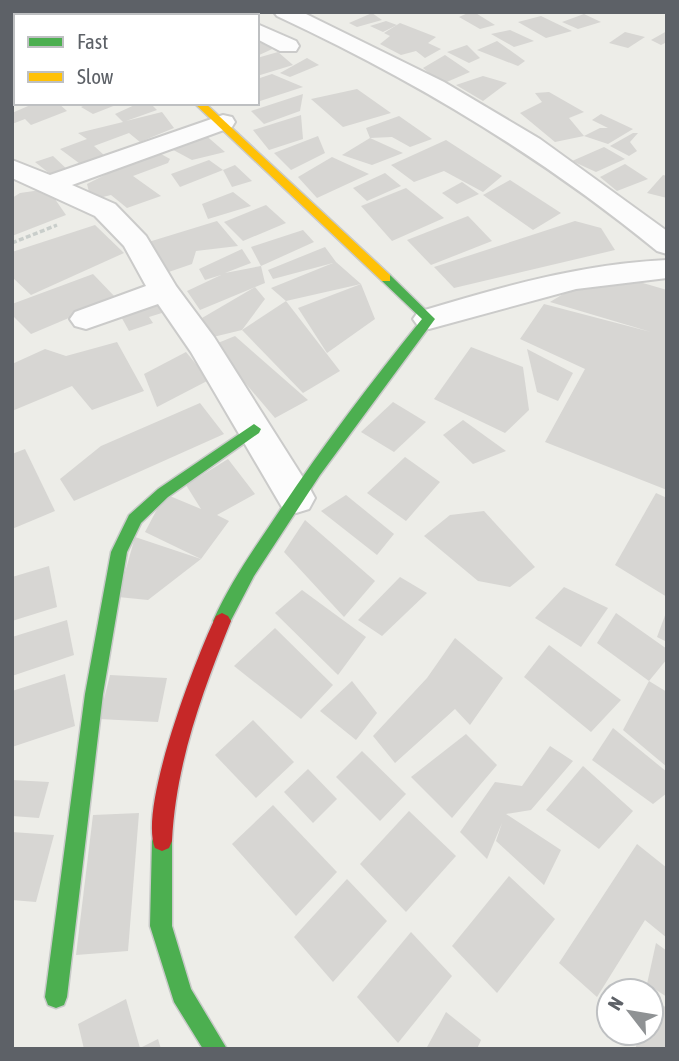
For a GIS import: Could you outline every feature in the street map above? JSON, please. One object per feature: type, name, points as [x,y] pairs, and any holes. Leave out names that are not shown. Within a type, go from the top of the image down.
[{"type":"main road","points":[[201,105],[223,122],[429,319],[384,375],[296,498],[232,597],[200,674],[176,748],[162,830],[161,926],[182,993],[216,1049]]},
{"type":"main road","points":[[56,997],[94,694],[119,552],[135,519],[163,493],[254,429]]},
{"type":"street","points":[[259,22],[283,13],[432,83],[519,135],[667,245]]},
{"type":"street","points":[[259,31],[288,46]]},
{"type":"street","points":[[55,182],[223,122]]},
{"type":"street","points":[[12,168],[55,182],[105,210],[136,242],[164,291],[203,345],[296,498]]},
{"type":"street","points":[[429,319],[576,280],[638,269],[667,269]]},
{"type":"street","points":[[86,319],[164,291]]},
{"type":"building","points":[[112,12],[186,12],[183,14],[108,14]]},
{"type":"building","points":[[470,12],[495,25],[480,29],[459,17]]},
{"type":"building","points":[[372,13],[382,20],[357,27],[349,23]]},
{"type":"building","points":[[584,14],[601,22],[578,29],[562,22]]},
{"type":"building","points":[[541,16],[572,31],[546,38],[518,22]]},
{"type":"building","points":[[386,21],[397,25],[383,32],[370,26]]},
{"type":"building","points":[[400,23],[436,37],[428,43],[441,49],[425,58],[416,51],[401,55],[380,44],[390,36],[384,33]]},
{"type":"building","points":[[510,30],[534,41],[514,47],[491,34]]},
{"type":"building","points":[[667,31],[667,42],[661,45],[651,40]]},
{"type":"building","points":[[625,32],[645,37],[628,48],[609,43]]},
{"type":"building","points":[[259,35],[281,45],[259,55]]},
{"type":"building","points":[[497,41],[525,61],[518,66],[477,50]]},
{"type":"building","points":[[467,45],[480,58],[469,63],[447,52]]},
{"type":"building","points":[[278,52],[293,65],[259,75],[259,57]]},
{"type":"building","points":[[445,55],[470,72],[442,84],[423,68]]},
{"type":"building","points":[[307,58],[319,65],[290,77],[280,73]]},
{"type":"building","points":[[272,74],[303,87],[259,101],[259,78]]},
{"type":"building","points":[[483,76],[507,83],[483,101],[456,85]]},
{"type":"building","points":[[357,89],[391,113],[343,127],[311,99]]},
{"type":"building","points":[[549,92],[584,112],[569,118],[584,136],[555,142],[520,113],[542,102],[535,93]]},
{"type":"building","points":[[303,94],[300,111],[264,124],[251,111]]},
{"type":"building","points":[[30,105],[60,105],[67,111],[31,125],[25,119],[12,124],[12,113]]},
{"type":"building","points":[[85,105],[116,105],[93,114],[81,107]]},
{"type":"building","points":[[135,105],[152,105],[157,110],[126,121],[162,112],[174,128],[140,142],[129,133],[94,146],[105,156],[83,166],[60,149],[87,139],[78,133],[123,122],[115,114]]},
{"type":"building","points":[[601,114],[633,129],[608,144],[584,136],[600,128],[608,128],[592,120]]},
{"type":"building","points":[[301,115],[303,139],[269,150],[253,130]]},
{"type":"building","points":[[399,116],[432,139],[410,147],[392,137],[370,138],[366,128]]},
{"type":"building","points":[[203,133],[225,152],[192,160],[164,145]]},
{"type":"building","points":[[633,133],[638,133],[630,142],[637,151],[629,156],[610,146]]},
{"type":"building","points":[[318,136],[325,153],[291,170],[274,153]]},
{"type":"building","points":[[370,138],[403,153],[372,165],[342,155]]},
{"type":"building","points":[[446,140],[502,176],[483,192],[444,171],[414,182],[391,165]]},
{"type":"building","points":[[604,147],[625,159],[596,172],[572,161]]},
{"type":"building","points":[[154,150],[170,159],[168,163],[133,176],[161,196],[127,208],[111,195],[91,200],[87,184]]},
{"type":"building","points":[[53,156],[71,173],[54,177],[35,162]]},
{"type":"building","points":[[332,157],[369,174],[317,198],[298,177]]},
{"type":"building","points":[[209,160],[223,170],[180,187],[171,174]]},
{"type":"building","points":[[625,164],[648,179],[617,191],[600,177]]},
{"type":"building","points":[[235,165],[252,181],[232,187],[223,170]]},
{"type":"building","points":[[385,173],[401,186],[367,201],[353,188]]},
{"type":"building","points":[[663,175],[667,176],[667,198],[647,193]]},
{"type":"building","points":[[510,180],[561,213],[533,230],[483,195]]},
{"type":"building","points":[[462,182],[479,194],[457,204],[442,193]]},
{"type":"building","points":[[406,188],[444,218],[392,241],[361,206]]},
{"type":"building","points":[[48,189],[66,215],[12,236],[12,198],[20,193]]},
{"type":"building","points":[[233,192],[251,206],[208,219],[202,204]]},
{"type":"building","points":[[266,205],[286,223],[243,241],[224,222]]},
{"type":"building","points":[[468,216],[492,241],[431,265],[407,240]]},
{"type":"building","points":[[217,221],[238,246],[196,251],[192,264],[160,275],[142,244]]},
{"type":"building","points":[[575,221],[601,228],[615,250],[454,288],[434,267]]},
{"type":"building","points":[[95,225],[124,253],[31,295],[12,277],[12,252]]},
{"type":"building","points":[[303,230],[314,242],[261,266],[251,247]]},
{"type":"building","points":[[325,247],[336,262],[361,284],[286,301],[271,288],[333,263],[273,279],[268,270]]},
{"type":"building","points":[[242,249],[251,263],[225,273],[261,266],[265,283],[200,310],[187,291],[221,275],[205,280],[199,269]]},
{"type":"building","points":[[93,274],[116,298],[31,334],[12,315],[12,304]]},
{"type":"building","points":[[636,281],[667,290],[667,490],[545,442],[585,369],[520,339],[544,304],[651,332],[550,302],[583,282]]},
{"type":"building","points":[[361,284],[375,319],[327,353],[298,308]]},
{"type":"building","points":[[255,287],[265,299],[242,330],[209,338],[202,318]]},
{"type":"building","points":[[157,298],[165,312],[149,317],[153,323],[129,331],[118,311]]},
{"type":"building","points":[[286,301],[340,371],[303,393],[242,330]]},
{"type":"building","points":[[235,336],[308,400],[275,418],[213,345]]},
{"type":"building","points":[[117,342],[144,391],[92,410],[72,386],[12,411],[12,364],[45,349],[66,356]]},
{"type":"building","points":[[471,347],[523,367],[529,410],[505,433],[434,399]]},
{"type":"building","points":[[527,349],[573,373],[558,401],[537,392]]},
{"type":"building","points":[[186,352],[209,380],[157,407],[144,374]]},
{"type":"building","points":[[393,402],[426,422],[394,452],[361,432]]},
{"type":"building","points":[[200,403],[224,434],[74,501],[60,479],[101,446]]},
{"type":"building","points":[[463,420],[506,451],[473,464],[443,435]]},
{"type":"building","points":[[25,449],[55,511],[12,529],[12,454]]},
{"type":"building","points":[[405,457],[440,482],[406,521],[367,493]]},
{"type":"building","points":[[228,459],[255,494],[217,515],[229,521],[201,559],[145,532],[165,494],[201,509],[186,485]]},
{"type":"building","points":[[656,493],[667,498],[667,597],[615,565]]},
{"type":"building","points":[[346,495],[394,534],[377,555],[321,511]]},
{"type":"building","points":[[484,511],[535,567],[510,587],[478,581],[424,536],[450,515]]},
{"type":"building","points":[[305,520],[375,581],[344,617],[284,552]]},
{"type":"building","points":[[135,537],[201,559],[148,600],[118,597]]},
{"type":"building","points":[[49,566],[57,607],[12,621],[12,577]]},
{"type":"building","points":[[400,577],[427,593],[382,636],[358,620]]},
{"type":"building","points":[[564,587],[608,608],[581,647],[535,618]]},
{"type":"building","points":[[302,590],[366,637],[338,675],[275,613]]},
{"type":"building","points":[[667,610],[667,642],[657,637]]},
{"type":"building","points":[[616,613],[667,649],[667,659],[649,681],[597,643]]},
{"type":"building","points":[[67,620],[74,655],[12,676],[12,637]]},
{"type":"building","points":[[275,628],[333,685],[301,719],[234,666]]},
{"type":"building","points":[[455,638],[503,678],[470,725],[455,709],[395,763],[373,736],[427,678]]},
{"type":"building","points":[[549,645],[621,700],[591,732],[524,677]]},
{"type":"building","points":[[65,674],[75,726],[12,747],[12,691]]},
{"type":"building","points":[[110,675],[167,678],[158,722],[99,719]]},
{"type":"building","points":[[352,681],[377,713],[356,740],[320,711]]},
{"type":"building","points":[[649,681],[667,692],[667,767],[623,730]]},
{"type":"building","points":[[253,720],[294,762],[256,798],[215,755]]},
{"type":"building","points":[[613,728],[667,772],[667,793],[653,804],[592,760]]},
{"type":"building","points":[[466,734],[497,765],[452,818],[411,777]]},
{"type":"building","points":[[550,746],[573,761],[531,810],[506,814],[561,850],[544,885],[496,841],[502,823],[487,859],[460,832],[495,782],[522,786]]},
{"type":"building","points":[[362,751],[406,794],[380,821],[336,777]]},
{"type":"building","points":[[583,766],[633,811],[599,849],[546,810]]},
{"type":"building","points":[[308,769],[337,799],[313,823],[284,792]]},
{"type":"building","points":[[12,780],[49,782],[39,818],[12,816]]},
{"type":"building","points":[[273,805],[337,872],[296,916],[232,844]]},
{"type":"building","points":[[409,811],[456,856],[406,912],[360,864]]},
{"type":"building","points":[[139,813],[128,951],[76,955],[93,815]]},
{"type":"building","points":[[12,832],[54,835],[36,902],[12,900]]},
{"type":"building","points":[[637,844],[667,868],[667,938],[645,920],[609,977],[595,977],[595,995],[559,963]]},
{"type":"building","points":[[509,876],[555,919],[497,993],[452,946]]},
{"type":"building","points":[[347,879],[387,921],[333,982],[294,937]]},
{"type":"building","points":[[411,932],[452,976],[398,1043],[357,997]]},
{"type":"building","points":[[656,943],[667,951],[667,997],[665,977],[649,977]]},
{"type":"building","points":[[126,999],[140,1048],[158,1039],[161,1049],[84,1049],[78,1024]]},
{"type":"building","points":[[665,1007],[667,1008],[667,1049],[635,1049],[665,1047]]},
{"type":"building","points":[[446,1012],[481,1040],[477,1049],[426,1049]]},
{"type":"traffic: fast","points":[[54,12],[58,14]]},
{"type":"traffic: fast","points":[[222,621],[248,571],[314,471],[429,319],[386,278]]},
{"type":"traffic: fast","points":[[56,997],[94,694],[119,552],[135,519],[163,493],[254,429]]},
{"type":"traffic: fast","points":[[162,841],[161,926],[182,994],[216,1049]]},
{"type":"traffic: slow","points":[[201,105],[386,278]]},
{"type":"traffic: jam","points":[[162,841],[174,757],[191,701],[222,621]]}]
